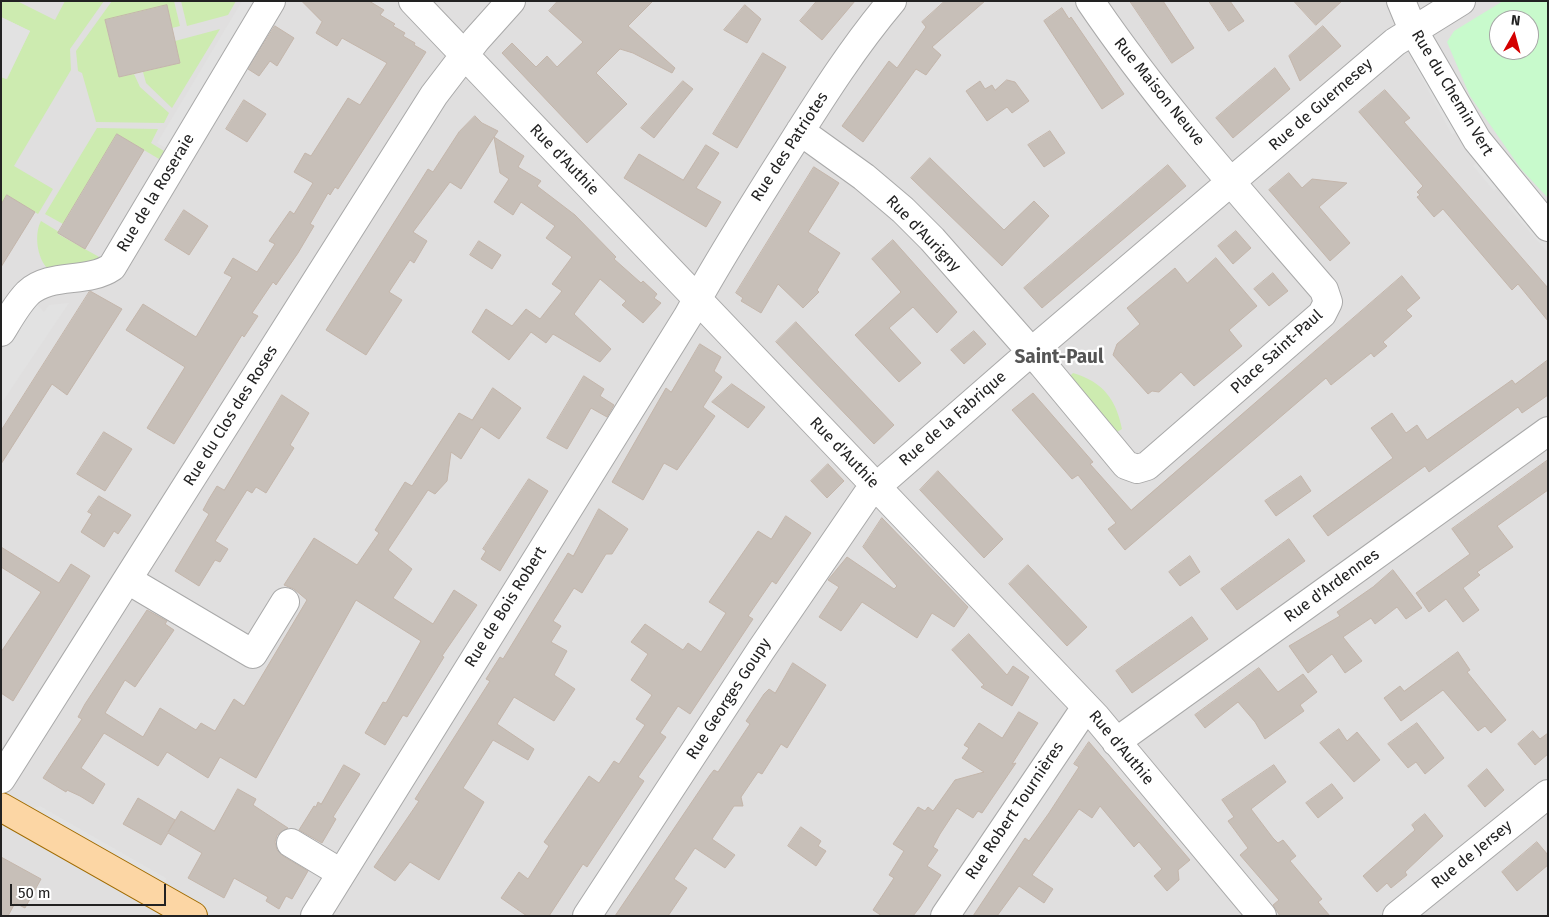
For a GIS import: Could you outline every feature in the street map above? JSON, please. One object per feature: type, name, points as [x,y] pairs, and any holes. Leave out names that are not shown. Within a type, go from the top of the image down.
[{"type":"main road","points":[[1,807],[193,916]]},
{"type":"street","name":"Rue de la Roseraie","points":[[1,332],[17,306],[35,289],[57,281],[101,274],[112,267],[271,1]]},
{"type":"street","name":"Rue d'Authie","points":[[413,1],[1086,707],[1262,916]]},
{"type":"street","name":"Rue du Clos des Roses","points":[[1,779],[434,96],[464,56],[511,1]]},
{"type":"street","name":"Rue des Patriotes","points":[[697,299],[745,217],[800,131],[867,31],[892,1]]},
{"type":"street","name":"Rue Maison Neuve","points":[[1090,1],[1112,34],[1231,181]]},
{"type":"street","name":"Rue du Chemin Vert","points":[[1401,1],[1413,30],[1477,140],[1548,227]]},
{"type":"street","name":"Rue de Guernesey","points":[[1231,181],[1395,42],[1461,1]]},
{"type":"street","name":"Rue d'Aurigny","points":[[800,131],[864,177],[903,210],[932,239],[1031,353]]},
{"type":"street","points":[[1031,353],[1231,181]]},
{"type":"street","name":"Place Saint-Paul","points":[[1031,353],[1126,465],[1137,469],[1147,466],[1154,460],[1326,308],[1328,302],[1324,290],[1231,181]]},
{"type":"street","name":"Rue de Bois Robert","points":[[314,916],[697,299]]},
{"type":"street","name":"Rue de la Fabrique","points":[[876,487],[1031,353]]},
{"type":"street","name":"Rue d'Ardennes","points":[[1116,742],[1548,431]]},
{"type":"street","name":"Rue Georges Goupy","points":[[587,916],[830,547],[863,500],[876,487]]},
{"type":"street","points":[[128,580],[253,654],[285,602]]},
{"type":"street","name":"Rue Robert Tournières","points":[[945,916],[1086,707]]},
{"type":"street","name":"Rue de Jersey","points":[[1397,916],[1548,794]]},
{"type":"street","points":[[291,843],[341,873]]},
{"type":"shaded area","points":[[1,1],[1548,1],[1548,916],[1,916]]},
{"type":"shaded area","points":[[242,1],[261,1],[171,151],[157,143]]},
{"type":"shaded area","points":[[1,17],[30,31],[7,79],[1,77]]},
{"type":"shaded area","points":[[1419,61],[1457,132],[1452,135],[1414,64]]},
{"type":"shaded area","points":[[1477,162],[1498,187],[1494,191],[1473,166]]},
{"type":"shaded area","points":[[1512,203],[1548,245],[1548,253],[1508,207]]},
{"type":"shaded area","points":[[33,300],[44,312],[49,305],[69,303],[1,404],[1,350]]},
{"type":"shaded area","points":[[40,806],[166,878],[165,888],[27,810]]},
{"type":"green space","points":[[1,1],[17,1],[55,20],[65,1],[104,1],[70,49],[71,70],[14,166],[53,189],[38,214],[7,195],[1,205],[1,77],[6,79],[30,31],[1,17]]},
{"type":"green space","points":[[112,1],[174,1],[180,26],[172,28],[167,6],[105,21],[119,77],[134,74],[140,87],[169,113],[164,123],[96,122],[82,73],[78,71],[76,51]]},
{"type":"green space","points":[[181,1],[236,1],[228,15],[187,26]]},
{"type":"green space","points":[[1503,1],[1548,1],[1548,198],[1521,169],[1470,96],[1447,42],[1454,31]]},
{"type":"green space","points":[[220,29],[172,108],[146,83],[143,72],[180,63],[175,41]]},
{"type":"green space","points":[[97,128],[158,129],[151,143],[164,151],[159,159],[117,134],[63,224],[45,214]]},
{"type":"green space","points":[[41,221],[59,232],[58,234],[101,258],[98,262],[47,268],[41,258],[37,239]]},
{"type":"green space","points":[[1073,373],[1092,381],[1106,393],[1116,409],[1122,429],[1117,432],[1070,376]]},
{"type":"building","points":[[302,1],[369,1],[384,10],[380,15],[405,33],[403,36],[426,52],[338,189],[335,187],[330,195],[328,193],[310,224],[314,226],[298,253],[276,285],[273,282],[252,313],[258,316],[244,337],[242,335],[174,444],[147,428],[185,367],[126,330],[143,304],[196,337],[232,277],[224,273],[233,258],[257,272],[275,244],[269,241],[290,211],[294,214],[313,183],[294,172],[305,153],[311,156],[348,98],[360,105],[387,63],[342,38],[337,46],[316,33],[322,22]]},
{"type":"building","points":[[558,1],[653,1],[628,26],[675,68],[672,73],[633,53],[620,49],[596,73],[627,104],[587,143],[502,53],[512,43],[536,67],[547,56],[557,67],[583,42],[549,11]]},
{"type":"building","points":[[817,1],[855,1],[822,40],[800,21]]},
{"type":"building","points":[[945,1],[985,1],[932,47],[941,55],[926,75],[916,69],[863,142],[842,126],[889,61],[897,68],[926,27],[922,22]]},
{"type":"building","points":[[1130,1],[1163,1],[1194,48],[1172,63]]},
{"type":"building","points":[[1209,1],[1230,1],[1244,21],[1229,31]]},
{"type":"building","points":[[1294,1],[1342,1],[1316,25]]},
{"type":"building","points":[[167,5],[180,63],[119,77],[105,20]]},
{"type":"building","points":[[745,5],[761,19],[747,43],[724,30]]},
{"type":"building","points":[[1062,8],[1069,19],[1071,17],[1124,94],[1102,109],[1044,21]]},
{"type":"building","points":[[275,26],[294,38],[277,66],[270,61],[259,76],[248,69]]},
{"type":"building","points":[[1323,26],[1341,46],[1300,81],[1289,56]]},
{"type":"building","points":[[763,53],[786,67],[737,148],[713,134]]},
{"type":"building","points":[[1275,68],[1290,89],[1233,138],[1216,118]]},
{"type":"building","points":[[1007,80],[1015,82],[1029,101],[1012,113],[1007,107],[987,121],[966,91],[980,81],[985,89],[992,85],[995,90]]},
{"type":"building","points":[[683,81],[693,89],[654,138],[641,128]]},
{"type":"building","points":[[1385,90],[1410,118],[1404,122],[1548,288],[1548,321],[1518,284],[1512,290],[1443,209],[1434,217],[1417,197],[1420,195],[1417,192],[1423,186],[1359,112]]},
{"type":"building","points":[[244,100],[266,114],[247,142],[226,129]]},
{"type":"building","points":[[475,116],[482,123],[498,131],[461,189],[450,182],[413,232],[427,241],[414,263],[410,260],[389,292],[402,300],[366,355],[326,330],[428,169],[433,172],[459,132]]},
{"type":"building","points":[[1050,131],[1065,153],[1044,167],[1028,145]]},
{"type":"building","points":[[117,134],[144,150],[85,249],[58,233]]},
{"type":"building","points":[[494,137],[524,156],[518,167],[541,181],[537,186],[575,215],[616,257],[614,259],[641,283],[643,281],[657,294],[654,298],[661,303],[643,323],[622,305],[626,301],[600,279],[574,314],[611,349],[600,362],[553,334],[546,343],[531,332],[509,360],[472,332],[486,309],[512,326],[526,309],[540,319],[562,291],[552,284],[572,257],[546,238],[555,226],[521,202],[513,215],[494,202],[509,179],[500,173]]},
{"type":"building","points":[[706,145],[719,153],[696,188],[721,202],[706,227],[624,178],[639,154],[683,180]]},
{"type":"building","points":[[930,158],[1004,230],[1034,201],[1049,216],[1002,266],[911,178]]},
{"type":"building","points":[[1168,165],[1186,186],[1042,308],[1024,288]]},
{"type":"building","points":[[814,167],[839,183],[808,232],[840,253],[817,290],[819,292],[803,308],[778,284],[761,313],[741,301],[743,298],[736,293]]},
{"type":"building","points":[[1289,173],[1302,188],[1312,179],[1347,183],[1319,207],[1350,243],[1330,261],[1269,190]]},
{"type":"building","points":[[7,195],[35,212],[1,267],[1,205]]},
{"type":"building","points":[[184,210],[208,226],[189,255],[165,240]]},
{"type":"building","points":[[1236,231],[1251,248],[1233,264],[1218,246]]},
{"type":"building","points":[[893,240],[957,312],[937,333],[913,307],[889,328],[921,363],[899,382],[855,335],[901,292],[872,259]]},
{"type":"building","points":[[479,241],[501,255],[492,269],[470,255]]},
{"type":"building","points":[[1216,258],[1257,306],[1229,330],[1242,346],[1194,386],[1181,372],[1159,392],[1152,391],[1148,394],[1113,355],[1117,344],[1140,324],[1127,308],[1175,268],[1187,283]]},
{"type":"building","points":[[1273,273],[1288,291],[1269,306],[1254,289]]},
{"type":"building","points":[[1402,276],[1420,298],[1406,310],[1412,316],[1383,342],[1387,346],[1374,357],[1371,353],[1331,385],[1326,378],[1125,550],[1108,529],[1116,523],[1078,475],[1072,479],[1012,410],[1033,393],[1093,462],[1090,464],[1131,510]]},
{"type":"building","points":[[90,291],[122,309],[67,395],[52,384],[1,464],[1,431]]},
{"type":"building","points":[[796,322],[894,425],[874,444],[776,342]]},
{"type":"building","points":[[974,331],[986,344],[964,364],[951,350]]},
{"type":"building","points":[[700,344],[721,357],[714,371],[722,377],[703,407],[715,416],[677,470],[664,463],[643,500],[612,482],[666,388],[671,392]]},
{"type":"building","points":[[1548,360],[1548,395],[1522,413],[1518,407],[1429,472],[1425,466],[1328,536],[1313,516],[1393,458],[1371,428],[1392,413],[1406,433],[1417,425],[1427,440],[1512,380],[1515,384]]},
{"type":"building","points":[[584,376],[604,389],[600,396],[614,405],[607,417],[591,408],[567,449],[547,438]]},
{"type":"building","points":[[732,384],[765,407],[748,428],[712,402]]},
{"type":"building","points":[[493,388],[521,408],[499,439],[481,427],[461,459],[451,452],[447,481],[435,494],[428,490],[388,550],[412,569],[393,598],[433,624],[454,590],[477,605],[442,656],[444,657],[407,717],[403,715],[385,745],[365,733],[383,702],[386,703],[421,641],[356,600],[256,778],[220,757],[208,778],[167,752],[158,766],[104,733],[81,768],[105,784],[93,804],[67,790],[66,792],[43,778],[82,719],[78,717],[85,704],[147,610],[167,621],[165,624],[174,630],[135,687],[125,680],[105,713],[143,737],[160,708],[196,730],[201,723],[215,731],[234,699],[244,706],[307,600],[294,589],[284,585],[314,538],[357,565],[379,533],[375,530],[405,482],[412,486],[459,413],[472,420]]},
{"type":"building","points":[[282,395],[309,413],[290,445],[294,448],[266,493],[256,487],[252,493],[247,490],[215,541],[228,549],[220,562],[215,560],[199,586],[175,571],[209,514],[203,510],[209,499],[217,486],[224,490]]},
{"type":"building","points":[[104,432],[132,449],[105,491],[77,474]]},
{"type":"building","points":[[1548,460],[1548,490],[1497,526],[1513,547],[1477,572],[1480,575],[1463,588],[1479,610],[1463,622],[1446,599],[1429,612],[1416,593],[1470,554],[1452,529]]},
{"type":"building","points":[[828,464],[844,481],[827,498],[811,481]]},
{"type":"building","points":[[938,471],[1003,539],[984,558],[920,490]]},
{"type":"building","points":[[1301,476],[1311,491],[1276,516],[1265,501]]},
{"type":"building","points":[[529,479],[548,491],[500,571],[481,559],[486,551],[483,549]]},
{"type":"building","points":[[99,496],[131,515],[118,534],[114,531],[104,547],[81,532],[92,514],[88,512]]},
{"type":"building","points":[[599,509],[628,529],[612,554],[606,554],[582,593],[574,588],[553,621],[561,626],[551,642],[567,651],[554,675],[575,689],[554,721],[514,697],[497,724],[534,749],[528,760],[493,740],[463,788],[484,802],[439,880],[410,862],[395,881],[374,867],[419,801],[415,799],[490,681],[486,679],[500,657],[503,659],[568,553],[573,556]]},
{"type":"building","points":[[786,516],[811,533],[776,584],[772,581],[748,616],[753,619],[690,714],[678,706],[660,733],[666,737],[638,777],[644,781],[587,867],[583,864],[549,916],[527,916],[501,898],[519,872],[528,879],[549,846],[544,842],[589,776],[599,783],[614,761],[619,764],[645,725],[636,719],[652,695],[631,680],[648,654],[631,642],[645,624],[683,650],[688,643],[701,652],[726,613],[709,602],[758,531],[771,539]]},
{"type":"building","points":[[882,518],[968,607],[954,627],[932,613],[917,638],[862,602],[841,631],[819,617],[839,587],[828,580],[847,557],[894,589],[897,586],[863,547]]},
{"type":"building","points":[[1289,539],[1305,561],[1237,610],[1221,589]]},
{"type":"building","points":[[1,547],[59,583],[71,564],[90,576],[13,701],[1,693],[1,652],[41,592],[1,567]]},
{"type":"building","points":[[1190,556],[1200,572],[1180,586],[1169,572]]},
{"type":"building","points":[[1028,565],[1087,627],[1067,646],[1009,584]]},
{"type":"building","points":[[1393,570],[1422,608],[1406,619],[1397,607],[1375,624],[1371,618],[1343,637],[1362,661],[1345,673],[1332,654],[1308,673],[1289,646],[1340,616],[1337,612],[1373,587]]},
{"type":"building","points":[[1192,617],[1208,639],[1132,693],[1116,671]]},
{"type":"building","points":[[969,634],[1007,675],[1013,666],[1029,677],[1012,706],[981,687],[984,685],[952,650]]},
{"type":"building","points":[[1458,652],[1470,670],[1467,672],[1506,720],[1491,733],[1485,726],[1478,731],[1443,690],[1401,721],[1384,698],[1400,686],[1404,691]]},
{"type":"building","points":[[793,663],[826,685],[787,748],[781,744],[762,774],[758,772],[741,797],[743,806],[734,806],[712,839],[735,855],[725,868],[695,848],[674,879],[687,888],[668,916],[615,916],[710,775],[714,770],[718,772],[750,724],[746,721],[764,694],[769,689],[775,693]]},
{"type":"building","points":[[1259,668],[1278,692],[1303,674],[1317,692],[1300,705],[1304,711],[1265,739],[1255,722],[1238,702],[1205,728],[1195,715]]},
{"type":"building","points":[[1019,712],[1038,723],[1012,764],[1016,763],[982,813],[978,811],[973,818],[957,808],[940,834],[933,847],[938,850],[927,866],[941,875],[920,907],[913,916],[882,916],[873,910],[894,878],[889,875],[904,851],[893,844],[918,807],[925,811],[928,807],[933,811],[955,780],[984,772],[962,758],[969,748],[964,745],[979,723],[1002,738]]},
{"type":"building","points":[[1417,723],[1444,758],[1425,774],[1416,762],[1408,768],[1388,744]]},
{"type":"building","points":[[1339,729],[1347,741],[1357,732],[1380,760],[1354,782],[1320,743]]},
{"type":"building","points":[[1533,731],[1540,739],[1548,733],[1548,754],[1535,765],[1518,744]]},
{"type":"building","points":[[1089,742],[1190,860],[1178,870],[1179,880],[1167,891],[1154,876],[1162,869],[1139,842],[1134,847],[1100,806],[1092,818],[1079,809],[1032,875],[1053,889],[1044,903],[1019,886],[997,916],[973,916],[1025,838],[1029,841],[1049,813],[1079,767],[1074,764]]},
{"type":"building","points":[[344,765],[360,774],[333,817],[336,819],[322,843],[299,830],[314,806],[316,807],[318,802],[321,804]]},
{"type":"building","points":[[1274,765],[1286,782],[1251,809],[1273,838],[1278,843],[1283,840],[1296,856],[1290,861],[1322,899],[1318,902],[1330,916],[1280,916],[1273,905],[1279,900],[1240,855],[1248,848],[1228,821],[1234,817],[1222,800]]},
{"type":"building","points":[[1487,769],[1504,790],[1485,807],[1468,786]]},
{"type":"building","points":[[1332,784],[1343,798],[1318,818],[1306,803]]},
{"type":"building","points":[[238,789],[256,799],[253,805],[288,828],[277,835],[275,842],[277,850],[283,856],[308,871],[292,899],[286,896],[279,909],[266,901],[268,897],[234,878],[224,898],[188,878],[202,853],[168,833],[161,845],[123,824],[138,798],[175,820],[168,832],[181,811],[214,831]]},
{"type":"building","points":[[1425,814],[1443,836],[1405,872],[1407,875],[1391,888],[1387,883],[1377,892],[1363,876],[1415,830],[1412,825]]},
{"type":"building","points":[[801,827],[821,841],[818,846],[826,851],[816,866],[788,846]]},
{"type":"building","points":[[1537,842],[1548,855],[1548,865],[1517,891],[1502,872]]},
{"type":"building","points":[[1,857],[41,879],[25,908],[15,903],[8,916],[1,916]]},
{"type":"district","name":"Saint-Paul","points":[[1059,358]]}]
